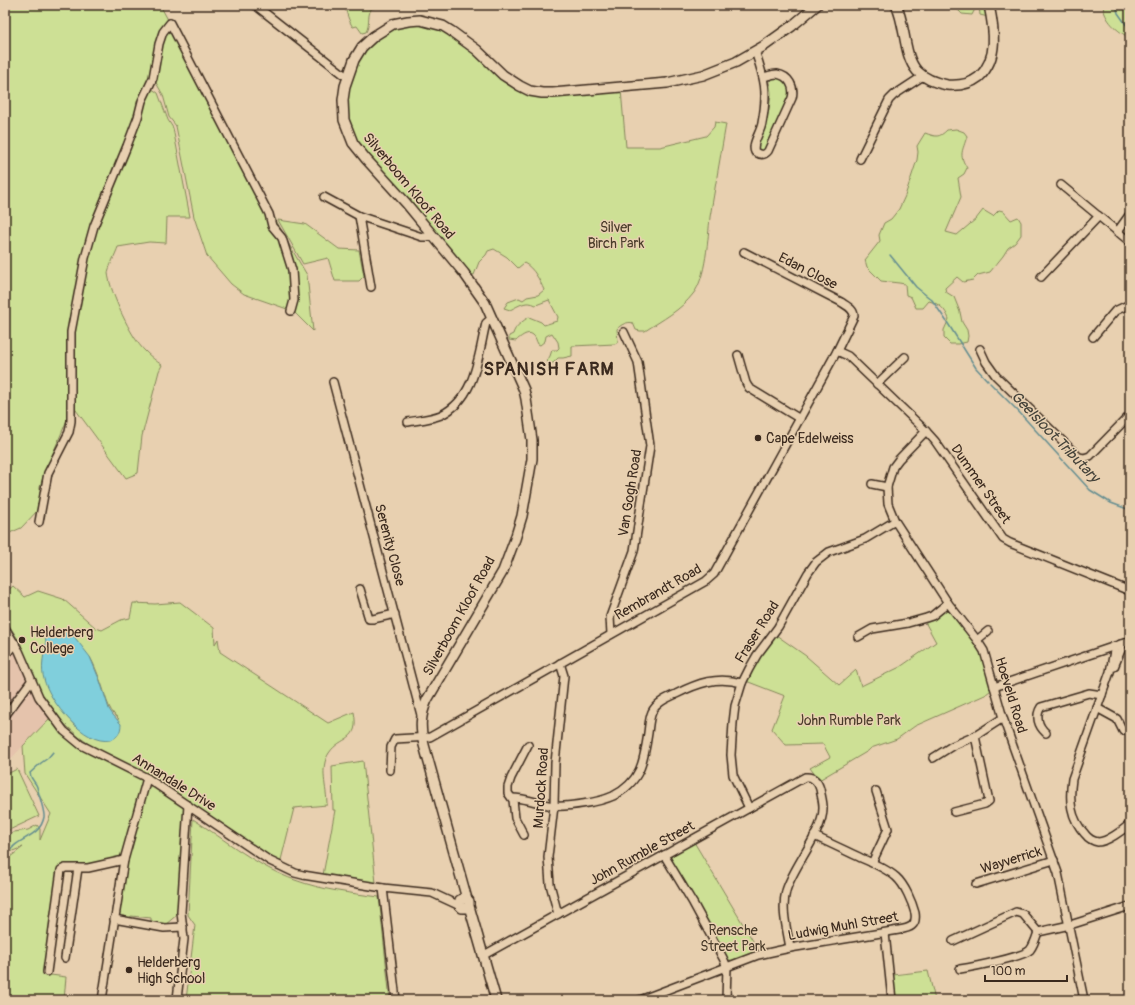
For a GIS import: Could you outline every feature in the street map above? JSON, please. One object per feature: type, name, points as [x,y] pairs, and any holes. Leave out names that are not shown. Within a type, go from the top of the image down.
[{"type":"street","points":[[255,5],[347,77]]},
{"type":"street","name":"Silverboom Kloof Road","points":[[463,903],[463,888],[422,737],[420,721],[428,700],[501,576],[517,533],[524,506],[532,448],[526,399],[485,303],[434,236],[353,143],[347,131],[343,112],[343,94],[347,77],[354,60],[368,41],[386,28],[408,20],[420,20],[431,22],[451,31],[477,50],[511,81],[530,91],[542,93],[600,90],[679,81],[714,71],[736,62],[782,34],[817,5]]},
{"type":"street","points":[[896,5],[900,16],[907,49],[916,70],[923,76],[940,83],[956,85],[972,81],[984,72],[990,62],[993,47],[993,35],[989,5]]},
{"type":"street","points":[[39,522],[48,473],[67,436],[72,421],[71,332],[85,258],[94,226],[127,146],[138,117],[142,101],[153,78],[159,44],[163,32],[170,23],[269,214],[272,226],[282,238],[292,270],[294,300],[291,311]]},
{"type":"street","points":[[755,51],[764,77],[766,94],[762,124],[754,148],[755,152],[761,155],[768,151],[790,102],[793,90],[791,84],[782,76],[775,74],[764,77]]},
{"type":"street","points":[[860,159],[889,100],[894,95],[923,76]]},
{"type":"street","points":[[1061,185],[1130,242]]},
{"type":"street","points":[[324,197],[359,216],[422,237],[426,238],[434,236]]},
{"type":"street","points":[[1117,232],[1130,214]]},
{"type":"street","points":[[359,216],[371,287]]},
{"type":"street","points":[[1041,277],[1099,216]]},
{"type":"street","name":"Edan Close","points":[[744,252],[842,302],[853,311],[854,318]]},
{"type":"street","points":[[1093,337],[1112,313],[1121,307],[1130,304]]},
{"type":"street","points":[[408,422],[441,415],[453,407],[462,397],[474,375],[486,323],[492,318]]},
{"type":"street","name":"Rembrandt Road","points":[[390,770],[391,752],[394,740],[430,737],[712,576],[800,419],[854,318]]},
{"type":"street","name":"Van Gogh Road","points":[[611,634],[610,617],[634,551],[650,446],[638,362],[624,332]]},
{"type":"street","points":[[980,349],[986,355],[996,376],[1079,457],[1084,458],[1090,456],[1130,415]]},
{"type":"street","name":"Dummer Street","points":[[837,351],[848,356],[936,441],[1003,539],[1130,591]]},
{"type":"street","points":[[738,355],[746,383],[749,388],[800,419]]},
{"type":"street","points":[[878,384],[905,358]]},
{"type":"street","name":"Serenity Close","points":[[333,382],[422,715]]},
{"type":"street","name":"Hoeveld Road","points":[[926,430],[896,463],[891,472],[887,486],[888,504],[895,521],[948,603],[978,640],[984,651],[1003,718],[1058,873],[1070,925],[1084,1000]]},
{"type":"street","points":[[872,484],[887,486]]},
{"type":"street","name":"Fraser Road","points":[[749,808],[736,782],[731,761],[732,723],[735,706],[742,683],[753,662],[778,627],[808,573],[816,562],[829,552],[865,539],[895,521]]},
{"type":"street","points":[[360,590],[369,619],[395,614]]},
{"type":"street","points":[[858,637],[872,629],[908,623],[932,616],[948,603]]},
{"type":"street","name":"Annandale Drive","points":[[5,628],[24,662],[40,697],[52,716],[72,738],[81,745],[147,778],[275,863],[295,873],[383,888],[432,893],[449,900],[463,903]]},
{"type":"street","points":[[978,640],[988,631]]},
{"type":"street","points":[[994,687],[1130,641]]},
{"type":"street","points":[[5,656],[14,643]]},
{"type":"street","points":[[1110,672],[1116,664],[1121,650],[1121,644]]},
{"type":"street","points":[[1112,647],[1114,651],[1110,672],[1072,779],[1070,794],[1072,814],[1081,830],[1087,837],[1098,842],[1111,837],[1130,824]]},
{"type":"street","name":"Murdock Road","points":[[558,914],[551,894],[548,866],[554,806],[555,763],[564,676],[560,663]]},
{"type":"street","points":[[512,798],[519,798],[526,801],[554,806],[586,804],[614,795],[628,786],[637,776],[642,766],[649,720],[653,711],[658,705],[668,698],[703,682],[731,680],[742,683]]},
{"type":"street","points":[[5,716],[32,681]]},
{"type":"street","points":[[1046,733],[1039,726],[1038,713],[1041,707],[1089,693],[1102,695]]},
{"type":"street","points":[[1097,708],[1117,719],[1123,731]]},
{"type":"street","points":[[933,758],[952,746],[975,736],[1003,718]]},
{"type":"street","points":[[954,812],[985,804],[989,801],[975,736]]},
{"type":"street","points":[[524,835],[515,818],[512,798],[508,793],[509,783],[528,745]]},
{"type":"street","name":"John Rumble Street","points":[[484,955],[805,777],[813,778],[819,786],[823,807],[821,820],[814,836]]},
{"type":"street","points":[[102,1000],[124,860],[147,778]]},
{"type":"street","points":[[872,863],[888,829],[876,790]]},
{"type":"street","points":[[514,806],[520,805],[526,801]]},
{"type":"street","points":[[177,999],[184,939],[182,917],[188,805]]},
{"type":"street","points":[[790,948],[784,908],[785,895],[789,882],[814,836]]},
{"type":"street","name":"Ludwig Muhl Street","points":[[640,1000],[758,955],[912,927],[915,922],[915,913],[909,897],[900,881],[892,874],[872,863],[814,836]]},
{"type":"street","points":[[664,855],[717,946],[727,967],[726,1000]]},
{"type":"street","points":[[47,972],[60,871],[65,868],[88,868],[124,860]]},
{"type":"street","name":"Wayverrick","points":[[976,884],[1054,860]]},
{"type":"street","points":[[65,958],[78,868]]},
{"type":"street","points":[[383,888],[396,1000]]},
{"type":"street","points":[[463,903],[474,924],[496,1000]]},
{"type":"street","points":[[1038,932],[1070,925],[1130,906]]},
{"type":"street","points":[[953,941],[1016,912],[1023,914],[1038,932]]},
{"type":"street","points":[[171,926],[175,921],[182,917]]},
{"type":"street","points":[[114,919],[164,928],[171,926],[176,928],[183,927]]},
{"type":"street","points":[[960,969],[985,964],[1027,952],[1032,946],[1038,932]]},
{"type":"street","points":[[885,933],[892,1000]]},
{"type":"shaded area","name":"Helderberg College","points":[[5,586],[73,693],[5,765]]},
{"type":"green space","points":[[5,5],[160,5],[307,275],[313,331],[293,311],[244,294],[231,284],[207,256],[194,217],[176,126],[169,117],[163,95],[154,79],[152,65],[148,86],[158,93],[168,120],[173,128],[190,217],[167,217],[166,243],[149,242],[118,247],[108,271],[117,303],[128,326],[139,345],[162,365],[159,371],[142,436],[138,473],[126,478],[73,406],[40,486],[40,508],[21,528],[5,535]]},
{"type":"green space","points":[[345,5],[376,5],[371,9],[366,32],[362,33],[357,26],[353,27],[350,23]]},
{"type":"green space","points":[[953,5],[974,5],[976,7],[972,15],[962,14]]},
{"type":"green space","points":[[979,5],[987,5],[988,17],[980,15]]},
{"type":"green space","points":[[1103,5],[1130,5],[1130,38],[1120,32],[1112,24],[1106,16]]},
{"type":"green space","name":"Silver Birch Park","points":[[405,24],[429,25],[451,34],[517,89],[621,90],[626,147],[660,147],[706,136],[714,127],[715,122],[726,124],[710,217],[704,268],[697,287],[688,300],[671,314],[645,331],[636,330],[633,323],[627,323],[617,329],[618,342],[615,344],[572,346],[572,356],[558,358],[553,363],[549,364],[547,361],[552,350],[557,350],[559,348],[558,342],[552,333],[546,336],[545,341],[540,345],[534,336],[529,333],[516,341],[509,340],[509,336],[513,334],[517,326],[529,317],[541,322],[544,325],[557,321],[558,317],[549,300],[536,305],[529,303],[523,304],[510,310],[504,308],[508,302],[519,298],[523,300],[527,297],[538,295],[544,290],[534,271],[524,263],[518,268],[507,257],[494,249],[488,251],[479,262],[474,275],[467,273],[384,176],[351,133],[343,96],[357,59],[376,37]]},
{"type":"green space","points":[[774,77],[788,81],[792,90],[767,149],[763,152],[756,148],[766,121],[771,94],[770,82]]},
{"type":"green space","points":[[956,129],[964,132],[967,136],[962,156],[967,168],[964,174],[958,178],[961,197],[946,232],[957,235],[976,219],[983,210],[993,216],[999,210],[1003,211],[1011,220],[1018,217],[1021,222],[1021,235],[1015,243],[1008,248],[990,272],[978,275],[973,280],[963,282],[957,277],[945,288],[946,292],[954,297],[968,336],[967,342],[950,344],[944,338],[944,330],[949,319],[942,307],[929,301],[923,308],[916,308],[911,297],[906,295],[905,284],[881,281],[867,267],[865,260],[880,241],[879,235],[884,223],[891,219],[899,209],[917,160],[917,146],[925,133],[937,136],[947,130]]},
{"type":"green space","points":[[278,220],[305,224],[339,249],[359,250],[364,276],[359,281],[335,281],[328,258],[303,264]]},
{"type":"green space","points":[[13,586],[25,597],[38,591],[63,599],[96,628],[102,630],[121,620],[130,618],[133,603],[155,604],[180,602],[214,628],[215,644],[218,639],[220,652],[328,723],[354,712],[355,722],[352,734],[334,747],[329,753],[324,765],[327,805],[294,808],[280,864],[123,764],[124,762],[93,747],[59,719],[47,703],[24,662],[21,644],[5,619],[5,593]],"holes":[[[46,646],[90,657],[98,674],[111,711],[119,719],[75,726],[60,708],[48,690],[43,670],[43,659]]]},
{"type":"green space","name":"John Rumble Park","points":[[945,609],[950,610],[981,651],[989,675],[991,690],[985,695],[915,726],[897,739],[871,748],[819,780],[810,768],[830,757],[823,744],[786,745],[772,729],[785,696],[746,681],[758,659],[776,635],[806,656],[839,685],[856,670],[861,686],[900,667],[936,642],[925,622]]},
{"type":"green space","points":[[51,717],[62,732],[144,779],[123,857],[88,867],[63,867],[57,879],[43,974],[66,977],[64,1000],[5,1000],[5,861],[23,847],[5,854],[5,838],[14,832],[28,830],[37,825],[40,829],[40,840],[51,814],[25,774],[23,746]]},
{"type":"green space","points":[[363,761],[376,883],[323,875],[335,810],[333,810],[332,766]]},
{"type":"green space","points":[[17,769],[39,816],[5,832],[5,775]]},
{"type":"green space","points":[[147,781],[185,807],[178,914],[165,925],[151,923],[151,918],[131,916],[130,920],[119,917],[117,912],[126,861]]},
{"type":"green space","points":[[193,819],[243,853],[282,875],[326,889],[379,897],[390,1000],[186,1000],[195,925],[188,915]]},
{"type":"green space","name":"Rensche Street Park","points":[[694,842],[759,951],[733,961],[727,959],[671,861],[673,854]]},
{"type":"green space","points":[[928,971],[935,1000],[896,1000],[893,975]]},
{"type":"water","points":[[69,630],[90,657],[109,709],[121,724],[118,734],[113,739],[100,740],[79,729],[60,710],[47,688],[42,668],[47,635],[50,632],[54,634]]},
{"type":"waterway","points":[[1116,5],[1118,13],[1130,30]]},
{"type":"waterway","name":"Geelsloot Tributary","points":[[890,255],[916,287],[932,300],[976,368],[988,381]]},
{"type":"waterway","name":"Geelsloot Tributary","points":[[990,383],[1018,411],[1090,490],[1111,503],[1130,510]]},
{"type":"waterway","points":[[5,868],[7,856],[10,850],[38,830],[42,824],[44,817],[43,811],[37,787],[31,778],[30,773],[53,752]]},
{"type":"place","name":"Cape Edelweiss","points":[[758,438]]},
{"type":"place","name":"Helderberg College","points":[[22,640]]},
{"type":"place","name":"Helderberg High School","points":[[129,970]]},
{"type":"district","name":"SPANISH FARM","points":[[549,369]]}]
